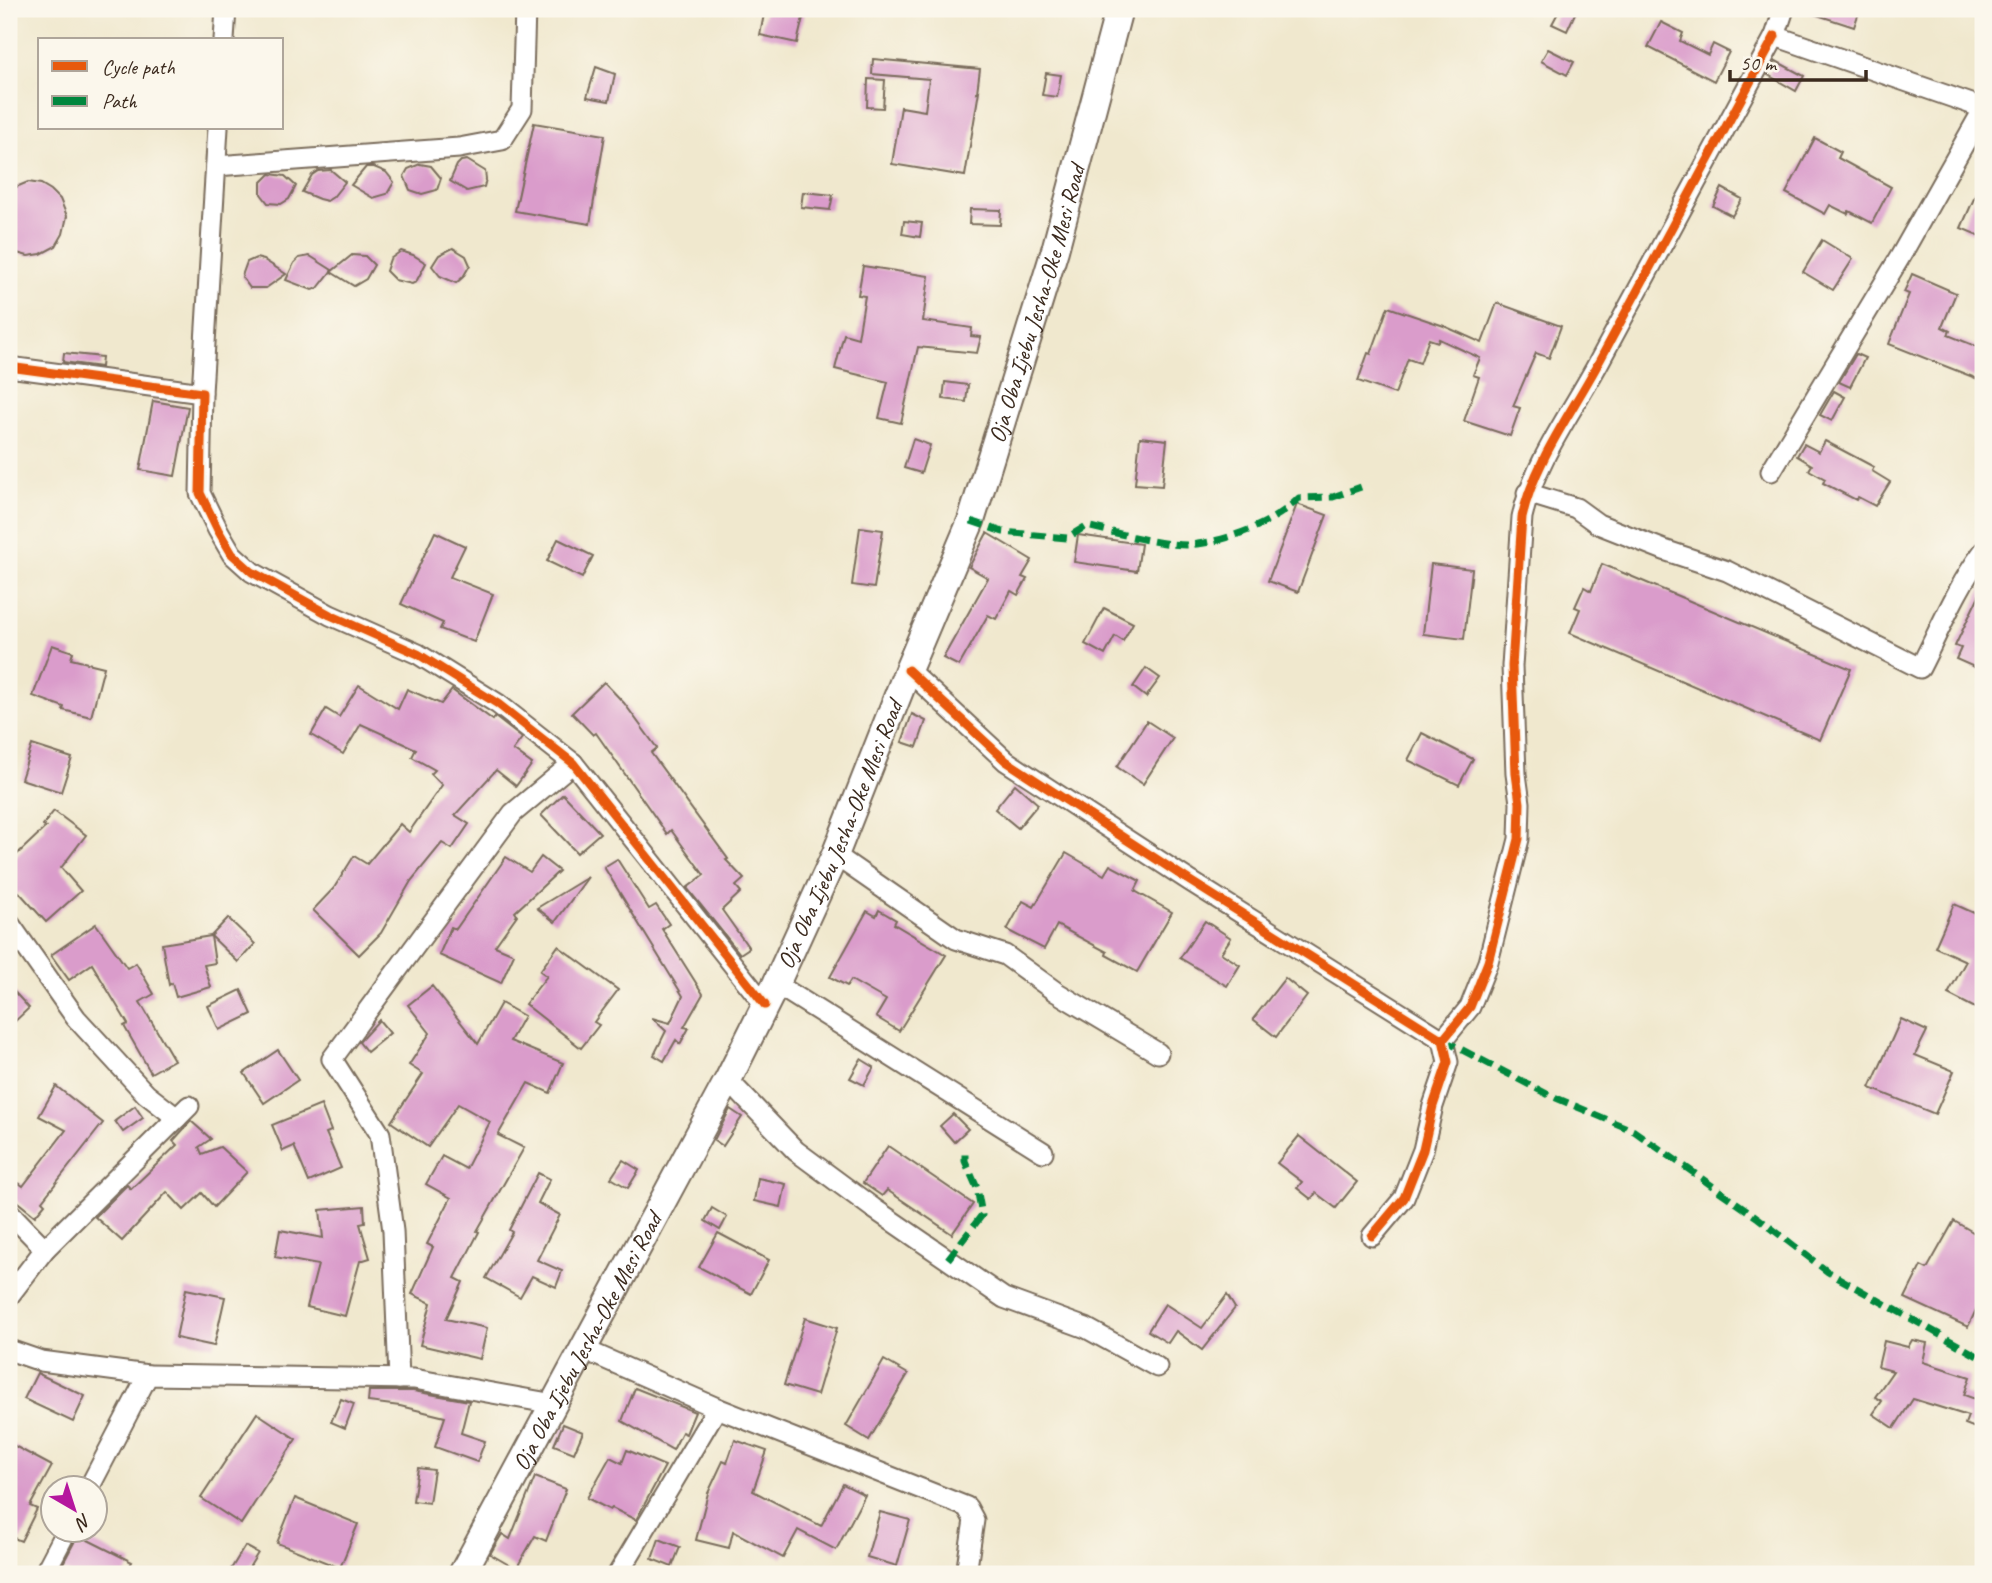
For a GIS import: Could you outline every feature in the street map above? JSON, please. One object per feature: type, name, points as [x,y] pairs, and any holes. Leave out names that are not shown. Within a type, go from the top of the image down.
[{"type":"main road","name":"Oja Oba Ijebu Jesha-Oke Mesi Road","points":[[462,1574],[728,1080],[835,855],[908,670],[971,521],[1055,250],[1119,9]]},
{"type":"street","points":[[223,38],[226,9]]},
{"type":"street","points":[[216,166],[459,148],[502,139],[522,109],[525,9]]},
{"type":"street","points":[[1443,1040],[1470,1007],[1488,962],[1519,839],[1520,803],[1516,774],[1513,666],[1522,517],[1527,494],[1535,473],[1593,372],[1775,36],[1784,9]]},
{"type":"street","points":[[1771,471],[1900,257],[1983,109],[1775,36]]},
{"type":"street","points":[[218,130],[202,393],[200,493],[232,554],[252,572],[330,615],[418,654],[498,704],[573,763],[770,995],[1043,1152]]},
{"type":"street","points":[[9,367],[202,393]]},
{"type":"street","points":[[1527,494],[1576,508],[1598,524],[1727,571],[1920,668],[1962,582],[1983,552]]},
{"type":"street","points":[[908,670],[1006,761],[1190,881],[1443,1040],[1448,1062],[1433,1106],[1423,1150],[1404,1198],[1372,1236]]},
{"type":"street","points":[[399,1379],[393,1231],[380,1134],[332,1059],[513,813],[573,763]]},
{"type":"street","points":[[835,855],[956,939],[1005,955],[1056,992],[1158,1053]]},
{"type":"street","points":[[9,923],[76,1018],[146,1094],[183,1112],[45,1249],[9,1296]]},
{"type":"street","points":[[728,1080],[796,1151],[873,1208],[1004,1298],[1086,1328],[1157,1367]]},
{"type":"street","points":[[9,1212],[45,1249]]},
{"type":"street","points":[[583,1349],[717,1408],[967,1507],[974,1520],[966,1574]]},
{"type":"street","points":[[9,1350],[41,1361],[148,1375],[414,1379],[554,1404]]},
{"type":"street","points":[[97,1474],[148,1375]]},
{"type":"street","points":[[618,1574],[717,1408]]},
{"type":"street","points":[[44,1574],[60,1544]]},
{"type":"building","points":[[765,9],[805,9],[797,43],[760,35]]},
{"type":"building","points":[[1560,9],[1577,9],[1567,31],[1552,24]]},
{"type":"building","points":[[1808,9],[1860,9],[1854,27],[1808,12]]},
{"type":"building","points":[[1661,22],[1683,33],[1680,41],[1708,55],[1713,44],[1729,52],[1714,81],[1648,47]]},
{"type":"building","points":[[1548,49],[1574,62],[1567,75],[1541,61]]},
{"type":"building","points":[[873,59],[980,69],[965,176],[892,164],[901,107],[925,111],[929,79],[872,74]]},
{"type":"building","points":[[1776,61],[1804,76],[1796,91],[1768,75]]},
{"type":"building","points":[[596,67],[615,74],[609,101],[587,97]]},
{"type":"building","points":[[1046,73],[1061,75],[1057,97],[1042,95]]},
{"type":"building","points":[[868,79],[885,80],[883,108],[867,107]]},
{"type":"building","points":[[534,123],[605,135],[590,224],[515,211]]},
{"type":"building","points":[[1815,138],[1841,152],[1838,158],[1891,187],[1872,223],[1830,205],[1825,214],[1786,193]]},
{"type":"building","points":[[467,160],[485,171],[484,187],[467,191],[450,181],[457,165]]},
{"type":"building","points":[[420,164],[431,166],[441,178],[437,190],[422,194],[410,190],[404,176],[408,169]]},
{"type":"building","points":[[366,167],[386,172],[394,182],[387,194],[373,198],[351,185]]},
{"type":"building","points":[[331,170],[345,182],[333,197],[327,201],[302,192],[312,175],[318,171]]},
{"type":"building","points":[[270,174],[285,176],[296,186],[289,199],[281,204],[268,203],[261,194],[261,183]]},
{"type":"building","points":[[1983,178],[1983,228],[1980,236],[1961,228]]},
{"type":"building","points":[[28,182],[41,184],[51,190],[60,199],[67,216],[63,234],[56,246],[41,254],[28,256],[9,248],[9,190]]},
{"type":"building","points":[[1722,188],[1742,199],[1732,216],[1713,206]]},
{"type":"building","points":[[803,192],[833,195],[830,210],[801,207]]},
{"type":"building","points":[[970,209],[1001,210],[1000,225],[969,224]]},
{"type":"building","points":[[904,221],[922,223],[920,237],[902,234]]},
{"type":"building","points":[[1822,240],[1853,259],[1833,290],[1803,272]]},
{"type":"building","points":[[453,248],[466,256],[470,265],[456,283],[440,276],[432,266],[439,255]]},
{"type":"building","points":[[401,251],[426,263],[416,282],[412,284],[395,280],[386,271],[390,259]]},
{"type":"building","points":[[352,255],[365,256],[374,265],[366,279],[354,286],[331,272]]},
{"type":"building","points":[[310,256],[332,270],[318,288],[312,290],[286,280],[299,258]]},
{"type":"building","points":[[256,258],[286,274],[266,288],[250,288],[242,277],[247,262]]},
{"type":"building","points":[[863,266],[929,276],[923,321],[972,328],[971,336],[981,337],[977,353],[918,347],[901,423],[879,418],[888,382],[835,369],[844,334],[858,338],[865,296],[858,295]]},
{"type":"building","points":[[1912,274],[1956,293],[1942,327],[1950,331],[1948,335],[1983,349],[1983,381],[1889,344],[1909,294],[1904,292]]},
{"type":"building","points":[[1497,303],[1561,326],[1549,358],[1536,353],[1513,406],[1520,408],[1510,436],[1464,421],[1479,377],[1473,375],[1480,358],[1439,339],[1438,342],[1429,339],[1420,363],[1408,359],[1395,394],[1358,381],[1388,307],[1444,326],[1482,343]]},
{"type":"building","points":[[64,353],[102,357],[101,367],[63,362]]},
{"type":"building","points":[[1856,354],[1865,358],[1850,387],[1839,382]]},
{"type":"building","points":[[945,382],[968,385],[966,402],[943,399]]},
{"type":"building","points":[[1834,391],[1845,397],[1832,421],[1820,415]]},
{"type":"building","points":[[153,401],[188,407],[175,476],[140,470]]},
{"type":"building","points":[[1140,437],[1167,440],[1162,486],[1135,484]]},
{"type":"building","points":[[913,439],[930,445],[921,473],[904,468]]},
{"type":"building","points":[[1825,441],[1874,467],[1872,471],[1890,482],[1875,506],[1858,497],[1856,500],[1823,483],[1825,479],[1809,470],[1812,465],[1797,456],[1804,444],[1819,452]]},
{"type":"building","points":[[1297,504],[1327,515],[1298,592],[1268,581]]},
{"type":"building","points":[[860,527],[883,530],[874,588],[852,585]]},
{"type":"building","points":[[435,532],[465,546],[450,577],[493,594],[474,642],[440,629],[443,623],[401,604]]},
{"type":"building","points":[[987,533],[1032,560],[1022,577],[1027,579],[1018,595],[1011,591],[996,619],[988,615],[959,666],[943,658],[988,578],[969,567]]},
{"type":"building","points":[[1078,535],[1141,544],[1137,571],[1074,562]]},
{"type":"building","points":[[558,539],[593,556],[582,578],[547,561]]},
{"type":"building","points":[[1431,564],[1472,569],[1464,639],[1423,634]]},
{"type":"building","points":[[1602,564],[1851,669],[1820,740],[1570,633],[1580,609],[1575,607],[1584,587],[1591,591]]},
{"type":"building","points":[[1983,587],[1983,671],[1956,659],[1961,648],[1955,646]]},
{"type":"building","points":[[1104,608],[1133,623],[1123,641],[1115,636],[1105,655],[1085,644]]},
{"type":"building","points":[[52,645],[73,652],[71,659],[104,667],[91,717],[63,710],[64,707],[33,696]]},
{"type":"building","points":[[1146,668],[1160,678],[1146,697],[1133,687]]},
{"type":"building","points":[[604,682],[624,703],[657,748],[651,753],[728,859],[726,860],[744,879],[736,886],[741,892],[722,910],[749,948],[740,954],[687,888],[704,875],[671,830],[667,834],[596,733],[593,735],[572,713]]},
{"type":"building","points":[[359,685],[398,709],[407,689],[441,704],[452,690],[522,738],[513,750],[532,764],[516,786],[496,770],[455,815],[469,824],[452,849],[442,843],[411,881],[381,933],[359,955],[313,910],[334,888],[354,856],[367,864],[400,824],[409,832],[442,785],[431,774],[435,770],[412,757],[416,749],[361,724],[343,754],[311,735],[326,709],[339,717]]},
{"type":"building","points":[[912,714],[926,721],[917,747],[902,742]]},
{"type":"building","points":[[1147,721],[1173,738],[1143,784],[1117,767]]},
{"type":"building","points":[[1422,733],[1473,759],[1459,785],[1408,760]]},
{"type":"building","points":[[32,745],[72,758],[61,792],[21,779]]},
{"type":"building","points":[[1015,784],[1038,804],[1018,828],[995,809]]},
{"type":"building","points":[[563,794],[600,833],[577,853],[541,815]]},
{"type":"building","points":[[54,811],[86,835],[61,868],[81,891],[46,922],[19,892],[9,902],[9,862],[46,827],[43,825]]},
{"type":"building","points":[[1066,853],[1104,875],[1110,865],[1140,881],[1135,891],[1172,912],[1137,972],[1057,925],[1044,949],[1007,930],[1023,901],[1034,907]]},
{"type":"building","points":[[506,857],[530,872],[541,857],[559,871],[515,912],[517,915],[495,946],[514,954],[501,983],[439,955],[451,927],[456,929]]},
{"type":"building","points":[[617,859],[649,909],[656,905],[669,924],[662,929],[703,994],[684,1027],[689,1028],[680,1044],[676,1040],[664,1061],[654,1055],[666,1031],[652,1018],[670,1023],[683,996],[604,867]]},
{"type":"building","points":[[588,877],[555,922],[537,908]]},
{"type":"building","points":[[1954,904],[1983,917],[1983,1012],[1948,994],[1966,961],[1935,947]]},
{"type":"building","points":[[879,910],[896,920],[894,924],[946,955],[899,1031],[876,1017],[886,1000],[851,980],[847,986],[830,977],[867,911],[876,916]]},
{"type":"building","points":[[228,918],[255,944],[238,962],[211,936]]},
{"type":"building","points":[[1205,921],[1231,938],[1221,953],[1240,965],[1227,986],[1180,958]]},
{"type":"building","points":[[96,924],[127,968],[136,963],[154,994],[140,1002],[174,1060],[151,1073],[124,1026],[128,1024],[92,964],[69,980],[51,955]]},
{"type":"building","points":[[211,936],[215,963],[204,965],[211,987],[176,997],[172,983],[169,985],[162,944]]},
{"type":"building","points":[[558,946],[618,990],[594,1022],[599,1025],[581,1048],[525,1004],[547,976],[540,971]]},
{"type":"building","points":[[1285,978],[1307,996],[1276,1037],[1253,1019]]},
{"type":"building","points":[[9,986],[29,1008],[9,1027]]},
{"type":"building","points":[[432,986],[478,1044],[501,1003],[524,1016],[510,1041],[563,1063],[550,1093],[528,1083],[498,1135],[524,1148],[477,1231],[479,1232],[455,1278],[463,1282],[446,1319],[487,1328],[480,1359],[420,1345],[431,1303],[412,1294],[433,1247],[427,1244],[451,1198],[426,1184],[442,1156],[466,1169],[490,1122],[458,1104],[428,1147],[391,1122],[423,1074],[409,1065],[430,1033],[408,1005]]},
{"type":"building","points":[[241,990],[252,1014],[219,1030],[208,1006]]},
{"type":"building","points":[[1901,1019],[1927,1031],[1915,1055],[1954,1071],[1935,1114],[1870,1088]]},
{"type":"building","points":[[379,1020],[390,1033],[367,1052],[359,1042]]},
{"type":"building","points":[[278,1050],[298,1080],[264,1103],[244,1073]]},
{"type":"building","points":[[861,1059],[874,1067],[864,1085],[850,1078]]},
{"type":"building","points":[[56,1086],[103,1123],[42,1201],[45,1204],[35,1216],[9,1195],[19,1183],[23,1186],[66,1130],[39,1116]]},
{"type":"building","points":[[321,1105],[331,1131],[326,1133],[341,1168],[309,1182],[294,1146],[283,1151],[272,1125]]},
{"type":"building","points":[[135,1106],[143,1118],[123,1132],[115,1121]]},
{"type":"building","points":[[730,1109],[742,1117],[723,1146],[714,1140]]},
{"type":"building","points":[[953,1114],[968,1129],[954,1142],[940,1126]]},
{"type":"building","points":[[191,1121],[211,1139],[199,1147],[202,1154],[220,1147],[247,1172],[214,1207],[202,1193],[184,1210],[167,1192],[122,1241],[95,1217],[127,1185],[131,1189],[177,1145],[173,1141]]},
{"type":"building","points":[[1299,1136],[1357,1182],[1336,1208],[1316,1193],[1311,1199],[1297,1188],[1302,1182],[1277,1163]]},
{"type":"building","points":[[888,1146],[973,1204],[952,1234],[887,1190],[882,1196],[863,1183]]},
{"type":"building","points":[[623,1160],[639,1170],[628,1188],[611,1178]]},
{"type":"building","points":[[538,1173],[550,1179],[538,1203],[560,1215],[537,1260],[562,1271],[556,1287],[532,1276],[520,1297],[486,1278],[512,1232],[509,1230]]},
{"type":"building","points":[[758,1178],[786,1184],[781,1207],[754,1201]]},
{"type":"building","points":[[364,1206],[365,1223],[360,1224],[370,1258],[360,1261],[345,1316],[307,1307],[318,1265],[275,1257],[280,1230],[323,1238],[320,1210]]},
{"type":"building","points":[[712,1208],[727,1217],[720,1230],[705,1221]]},
{"type":"building","points":[[1954,1221],[1983,1238],[1983,1295],[1968,1327],[1905,1298],[1921,1266],[1927,1269]]},
{"type":"building","points":[[718,1233],[769,1260],[751,1294],[699,1267]]},
{"type":"building","points":[[186,1289],[225,1297],[214,1346],[176,1338]]},
{"type":"building","points":[[1227,1295],[1235,1308],[1202,1350],[1176,1331],[1168,1343],[1148,1331],[1165,1304],[1202,1328]]},
{"type":"building","points":[[805,1318],[837,1328],[817,1395],[784,1385]]},
{"type":"building","points":[[1912,1340],[1927,1343],[1923,1362],[1970,1377],[1964,1395],[1975,1399],[1983,1381],[1983,1431],[1965,1424],[1968,1416],[1913,1399],[1894,1428],[1873,1414],[1882,1401],[1875,1397],[1893,1371],[1878,1367],[1884,1341],[1908,1347]]},
{"type":"building","points":[[884,1360],[908,1374],[869,1440],[846,1426]]},
{"type":"building","points":[[37,1373],[85,1396],[73,1422],[24,1399]]},
{"type":"building","points":[[635,1388],[695,1412],[686,1434],[682,1432],[673,1450],[622,1421]]},
{"type":"building","points":[[369,1391],[413,1391],[469,1401],[461,1433],[485,1441],[477,1462],[435,1447],[445,1417],[400,1406],[368,1402]]},
{"type":"building","points":[[341,1399],[354,1404],[345,1428],[331,1422]]},
{"type":"building","points":[[257,1413],[296,1439],[241,1524],[201,1498]]},
{"type":"building","points":[[563,1424],[583,1432],[574,1453],[554,1445]]},
{"type":"building","points":[[735,1440],[767,1451],[753,1491],[821,1526],[843,1484],[865,1495],[836,1550],[798,1530],[783,1558],[733,1531],[729,1548],[696,1540],[708,1493],[723,1461],[727,1463]]},
{"type":"building","points":[[9,1443],[52,1466],[48,1474],[38,1474],[38,1491],[30,1506],[37,1509],[21,1541],[9,1536]]},
{"type":"building","points":[[627,1450],[665,1466],[636,1520],[587,1498],[610,1457],[622,1463]]},
{"type":"building","points":[[418,1468],[434,1470],[429,1503],[413,1501]]},
{"type":"building","points":[[535,1477],[566,1489],[546,1541],[535,1536],[516,1569],[490,1554],[502,1534],[510,1539]]},
{"type":"building","points":[[295,1498],[358,1524],[340,1568],[277,1543]]},
{"type":"building","points":[[880,1512],[910,1520],[897,1566],[867,1557]]},
{"type":"building","points":[[659,1539],[680,1547],[672,1567],[652,1559]]},
{"type":"building","points":[[73,1544],[96,1544],[132,1562],[126,1574],[70,1574],[60,1569]]},
{"type":"building","points":[[245,1546],[258,1553],[245,1574],[228,1574]]},
{"type":"marked path","points":[[971,521],[1003,532],[1067,538],[1086,526],[1150,541],[1187,545],[1232,536],[1262,524],[1299,498],[1333,497],[1361,487]]},
{"type":"marked path","points":[[1443,1040],[1547,1094],[1634,1131],[1758,1218],[1828,1272],[1983,1359]]},
{"type":"marked path","points":[[948,1259],[982,1215],[977,1188],[965,1161],[965,1148]]},
{"type":"cycle path","points":[[1443,1040],[1470,1007],[1488,962],[1519,839],[1520,803],[1516,774],[1512,666],[1522,517],[1528,496],[1545,456],[1600,360],[1775,36]]},
{"type":"cycle path","points":[[9,367],[202,393],[200,493],[232,554],[252,572],[330,615],[418,654],[498,704],[573,763],[765,1005]]},
{"type":"cycle path","points":[[908,670],[1006,761],[1190,881],[1443,1040],[1448,1062],[1433,1106],[1423,1150],[1404,1198],[1372,1236]]}]
